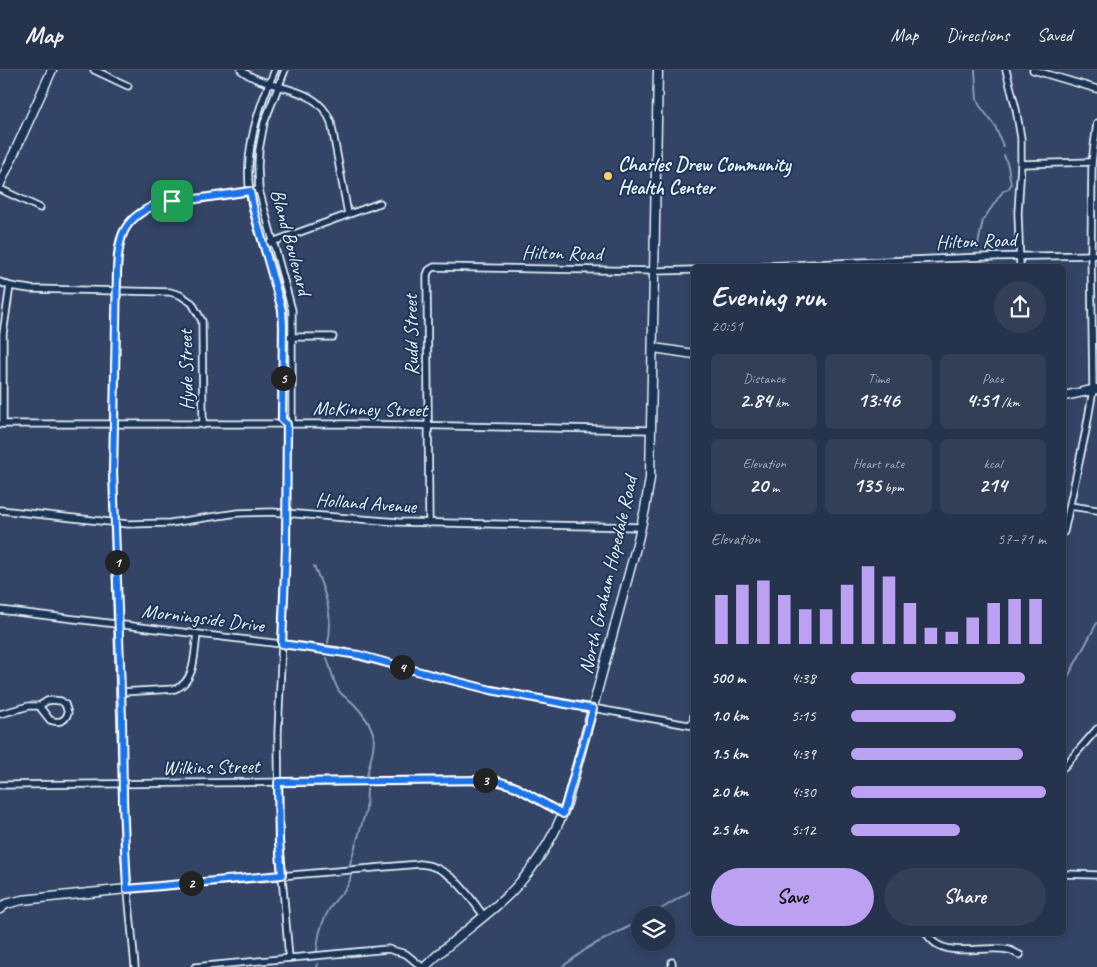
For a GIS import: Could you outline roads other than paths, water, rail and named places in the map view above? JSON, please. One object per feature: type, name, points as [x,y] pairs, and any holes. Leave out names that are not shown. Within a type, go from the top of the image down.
[{"type":"street","points":[[0,184],[52,70]]},
{"type":"street","points":[[94,70],[128,86]]},
{"type":"street","points":[[241,70],[313,99],[320,104],[331,122],[348,214]]},
{"type":"street","name":"Bland Boulevard","points":[[275,70],[260,106],[252,135],[249,165],[250,191],[279,296],[283,319],[282,420],[287,424]]},
{"type":"street","name":"Bland Boulevard","points":[[285,70],[260,139],[258,166],[259,190],[290,301],[292,421],[287,424]]},
{"type":"street","name":"North Graham Hopedale Road","points":[[423,967],[506,897],[529,871],[548,844],[563,814],[641,527],[650,478],[658,70]]},
{"type":"street","points":[[1006,70],[1018,119],[1021,164],[1018,213],[1020,264]]},
{"type":"street","points":[[1033,70],[1097,89]]},
{"type":"street","points":[[1066,523],[1095,389],[1092,162],[1097,123]]},
{"type":"street","points":[[1021,164],[1092,162]]},
{"type":"street","points":[[0,188],[40,208]]},
{"type":"street","points":[[135,967],[127,889],[115,521],[114,424],[119,241],[133,218],[144,209],[172,201],[259,190]]},
{"type":"street","points":[[264,245],[380,203]]},
{"type":"street","name":"Hilton Road","points":[[860,264],[911,263],[1019,256],[1094,255]]},
{"type":"street","name":"Hilton Road","points":[[431,268],[691,270]]},
{"type":"street","name":"Rudd Street","points":[[429,523],[427,275],[431,268]]},
{"type":"street","name":"Hyde Street","points":[[0,282],[10,286],[30,289],[170,292],[186,299],[196,308],[203,327],[203,425]]},
{"type":"street","points":[[1,424],[3,334],[10,286]]},
{"type":"street","points":[[283,337],[333,336]]},
{"type":"street","points":[[654,348],[691,354]]},
{"type":"street","points":[[1066,396],[1095,389]]},
{"type":"street","name":"McKinney Street","points":[[1,424],[428,425],[650,430]]},
{"type":"street","name":"Bland Boulevard","points":[[287,424],[286,548],[278,733],[278,782],[279,841],[289,958]]},
{"type":"street","points":[[1070,506],[1097,510]]},
{"type":"street","name":"Holland Avenue","points":[[0,510],[115,521],[128,524],[152,524],[238,513],[286,513],[361,520],[429,523],[641,527]]},
{"type":"street","name":"Morningside Drive","points":[[0,610],[359,655],[482,687],[691,726]]},
{"type":"street","points":[[121,692],[170,690],[181,687],[191,675],[197,634]]},
{"type":"street","points":[[0,714],[29,706],[40,706],[46,701],[61,701],[65,704],[68,713],[64,720],[55,722],[47,717],[40,706]]},
{"type":"street","points":[[1066,766],[1097,729]]},
{"type":"street","name":"Wilkins Street","points":[[0,785],[495,780],[516,787],[563,814]]},
{"type":"street","points":[[0,909],[14,901],[58,896],[282,875],[427,864],[441,869],[455,881],[484,916]]},
{"type":"street","points":[[1066,874],[1097,875]]},
{"type":"street","points":[[928,936],[943,948],[1009,950],[1020,955]]},
{"type":"street","points":[[195,967],[394,950],[406,954],[423,967]]},
{"type":"waterway","points":[[975,70],[977,100],[995,126],[1003,146]]},
{"type":"waterway","points":[[977,249],[983,220],[1003,191],[1011,185],[1004,155]]},
{"type":"waterway","points":[[314,566],[322,585],[329,613],[330,633],[328,643]]},
{"type":"waterway","points":[[1066,680],[1097,623]]},
{"type":"waterway","points":[[327,658],[339,691],[363,714],[372,730],[374,745],[367,776]]},
{"type":"waterway","points":[[350,864],[366,810],[367,789]]},
{"type":"waterway","points":[[317,951],[324,919],[334,902],[347,886],[351,875]]},
{"type":"waterway","points":[[666,906],[691,891]]},
{"type":"waterway","points":[[562,967],[589,947],[631,926]]},
{"type":"waterway","points":[[317,967],[318,963]]},
{"type":"place","name":"Charles Drew Community Health Center","points":[[608,176]]}]
